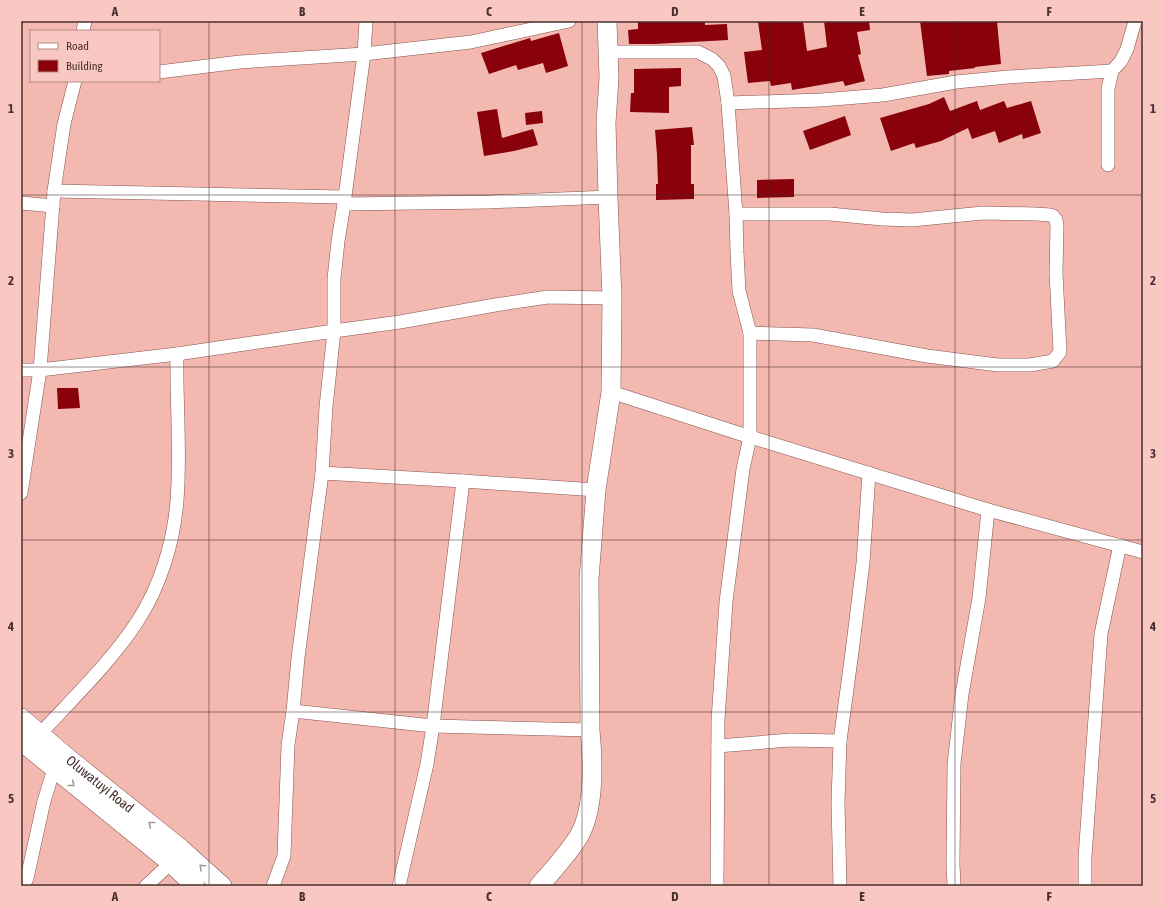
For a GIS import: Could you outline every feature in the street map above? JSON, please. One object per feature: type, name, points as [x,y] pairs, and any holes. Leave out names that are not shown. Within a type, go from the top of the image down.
[{"type":"street","points":[[273,886],[284,856],[288,746],[322,473],[326,407],[334,331],[334,279],[364,54],[366,21]]},
{"type":"street","points":[[160,72],[240,62],[364,54],[470,42],[568,21]]},
{"type":"street","points":[[539,886],[562,860],[580,835],[589,808],[591,788],[592,750],[590,730],[589,579],[596,490],[611,392],[612,298],[606,123],[609,78],[607,21]]},
{"type":"street","points":[[1108,165],[1108,89],[1112,71],[1124,55],[1135,21]]},
{"type":"street","points":[[607,52],[698,52],[712,59],[719,66],[724,76],[728,103],[736,214],[739,291],[750,333],[750,437],[743,469],[726,602],[718,720],[717,886]]},
{"type":"street","points":[[728,103],[821,100],[883,95],[956,82],[1008,77],[1112,71]]},
{"type":"street","points":[[21,493],[40,370],[54,191],[64,124],[77,82]]},
{"type":"street","points":[[54,191],[344,200],[489,202],[608,197]]},
{"type":"street","points":[[21,203],[53,206]]},
{"type":"street","points":[[736,214],[830,214],[912,220],[983,213],[1036,214],[1053,216],[1056,220],[1057,226],[1056,273],[1060,352],[1053,361],[1030,365],[998,365],[927,356],[813,335],[750,333]]},
{"type":"street","points":[[21,370],[40,370],[177,354],[400,322],[548,297],[612,298]]},
{"type":"street","points":[[40,734],[124,642],[138,622],[154,592],[166,556],[173,528],[177,500],[177,354]]},
{"type":"street","points":[[611,392],[750,437],[988,510],[1143,552]]},
{"type":"street","points":[[322,473],[596,490]]},
{"type":"street","points":[[840,886],[838,803],[840,741],[863,563],[869,473]]},
{"type":"street","points":[[399,886],[427,764],[463,481]]},
{"type":"street","points":[[954,886],[954,764],[962,694],[979,598],[988,510]]},
{"type":"street","points":[[1085,886],[1086,841],[1101,634],[1120,545]]},
{"type":"street","points":[[293,711],[433,726],[590,730]]},
{"type":"street","name":"Oluwatuyi Road","points":[[21,718],[176,856]]},
{"type":"street","points":[[718,746],[790,740],[840,741]]},
{"type":"street","name":"Oluwatuyi Road","points":[[21,741],[54,769],[176,856]]},
{"type":"street","points":[[23,886],[27,878],[44,801],[54,769]]},
{"type":"street","points":[[146,886],[176,856]]},
{"type":"street","points":[[176,856],[195,886]]},
{"type":"street","points":[[176,856],[222,886]]},
{"type":"building","points":[[638,21],[705,21],[705,25],[727,24],[728,40],[629,44],[628,30],[638,29]]},
{"type":"building","points":[[803,21],[807,51],[827,47],[824,21],[869,21],[870,30],[857,32],[861,54],[858,55],[865,81],[845,86],[843,81],[792,90],[791,83],[771,86],[770,81],[748,83],[744,52],[762,50],[758,22]]},
{"type":"building","points":[[920,21],[997,21],[1001,64],[949,71],[949,74],[927,76]]},
{"type":"building","points":[[559,33],[568,66],[546,73],[543,63],[518,70],[516,65],[489,74],[481,53],[530,38],[531,41]]},
{"type":"building","points":[[681,68],[681,86],[669,87],[669,113],[630,112],[631,93],[634,93],[634,69]]},
{"type":"building","points":[[944,97],[950,111],[977,101],[980,110],[1004,101],[1007,108],[1031,101],[1041,133],[1023,139],[1022,134],[999,143],[995,131],[972,139],[968,128],[941,141],[916,148],[914,143],[891,151],[880,118],[929,104]]},
{"type":"building","points":[[497,109],[502,138],[533,129],[538,145],[484,156],[477,112]]},
{"type":"building","points":[[542,111],[543,123],[526,125],[525,113]]},
{"type":"building","points":[[845,116],[851,135],[810,150],[803,131]]},
{"type":"building","points":[[692,127],[694,145],[691,145],[691,184],[694,184],[694,199],[656,200],[656,184],[658,184],[655,130]]},
{"type":"building","points":[[794,179],[794,197],[757,198],[757,180]]},
{"type":"building","points":[[57,388],[78,388],[80,408],[58,409]]}]
